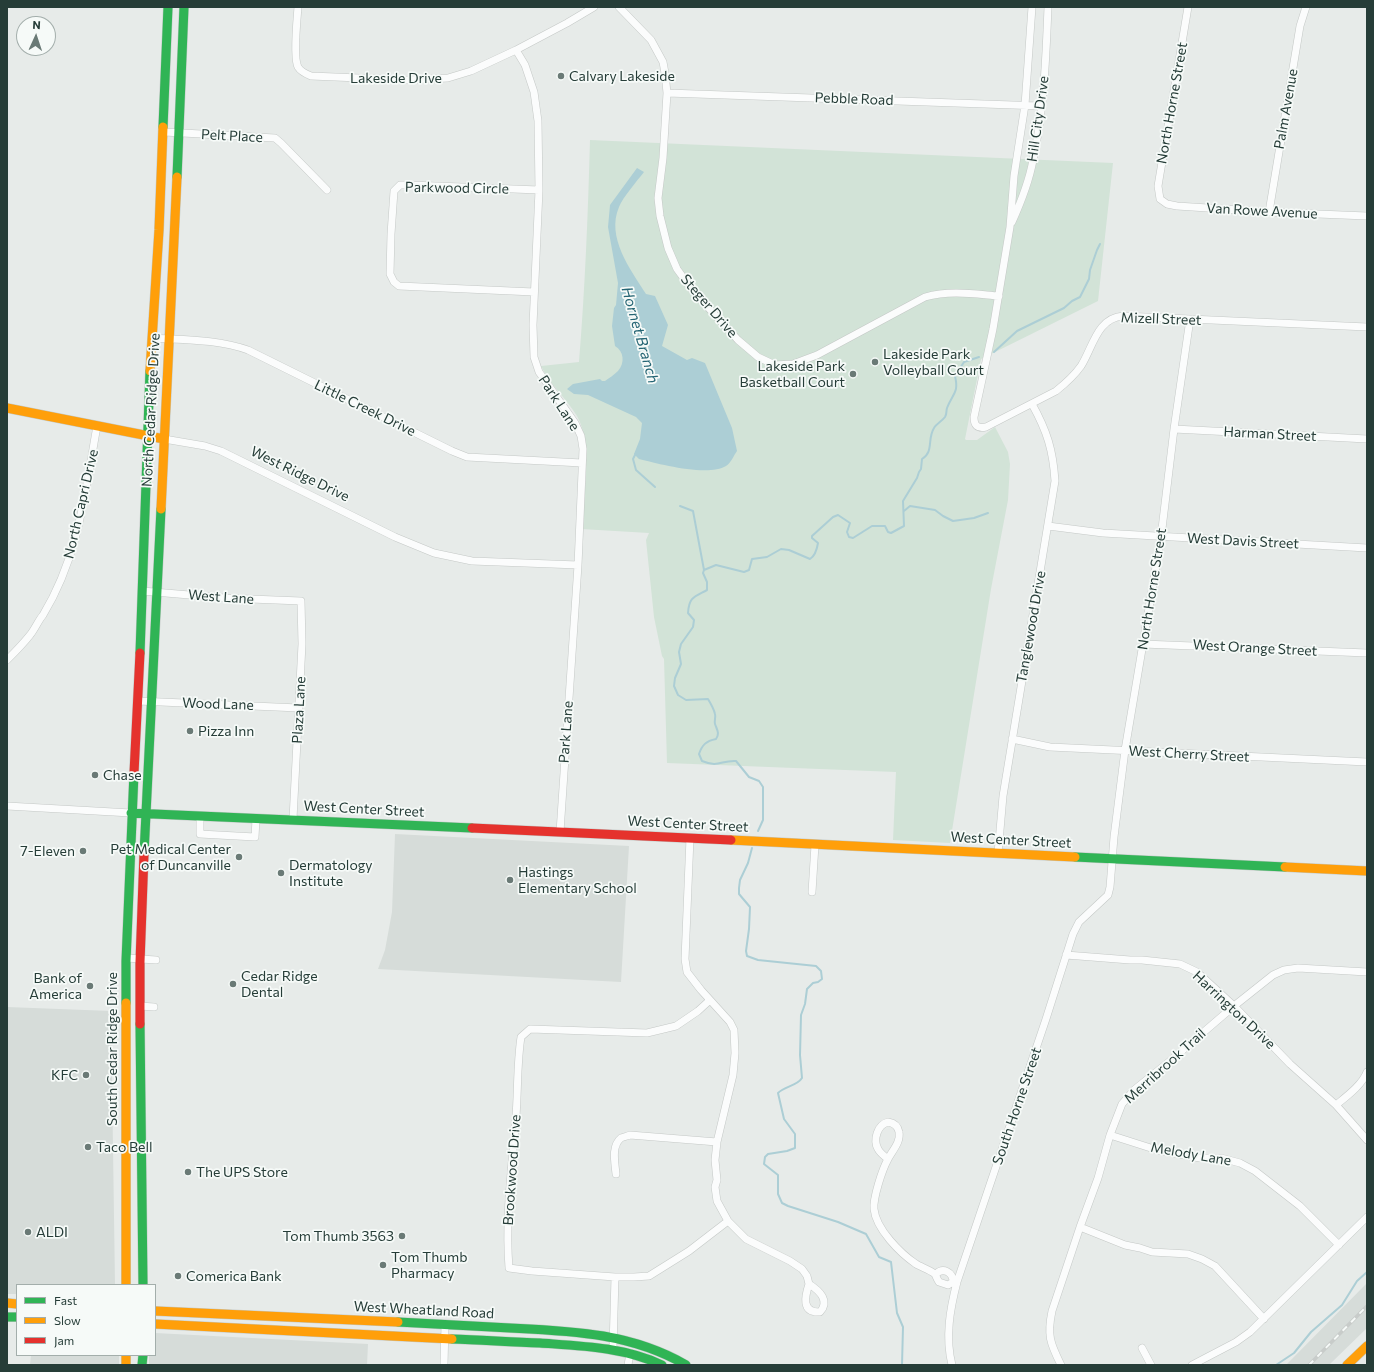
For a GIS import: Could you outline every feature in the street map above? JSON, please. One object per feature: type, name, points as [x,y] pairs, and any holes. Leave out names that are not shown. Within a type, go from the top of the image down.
[{"type":"main road","name":"North Cedar Ridge Drive","points":[[131,813],[138,701],[152,338],[160,230],[168,7]]},
{"type":"main road","name":"North Cedar Ridge Drive","points":[[146,814],[184,7]]},
{"type":"main road","name":"West Ridge Drive","points":[[7,408],[164,439]]},
{"type":"main road","name":"West Center Street","points":[[131,813],[256,819],[293,819],[1367,871]]},
{"type":"main road","name":"South Cedar Ridge Drive","points":[[126,1284],[126,958],[131,813]]},
{"type":"main road","name":"South Cedar Ridge Drive","points":[[142,1284],[140,1006],[146,814]]},
{"type":"main road","points":[[125,1092],[140,1094]]},
{"type":"main road","points":[[126,1209],[141,1214]]},
{"type":"main road","name":"West Wheatland Road","points":[[156,1311],[559,1330],[614,1336],[648,1346],[686,1365]]},
{"type":"main road","points":[[291,1317],[291,1331]]},
{"type":"main road","name":"West Wheatland Road","points":[[156,1324],[591,1346],[613,1348],[662,1365]]},
{"type":"main road","points":[[1348,1365],[1367,1346]]},
{"type":"street","name":"Lakeside Drive","points":[[298,7],[296,59],[298,68],[304,73],[311,76],[426,80],[448,78],[471,71],[516,50],[594,7]]},
{"type":"street","name":"Steger Drive","points":[[619,7],[651,40],[663,62],[667,93],[663,158],[658,198],[660,216],[668,248],[677,269],[693,291],[738,340],[758,357],[776,365],[793,364],[817,355],[925,297],[939,293],[958,292],[999,296]]},
{"type":"street","name":"Hill City Drive","points":[[977,427],[974,422],[974,417],[999,296],[1010,227],[1014,176],[1025,105],[1032,7]]},
{"type":"street","name":"Hill City Drive","points":[[1010,227],[1024,193],[1033,161],[1042,106],[1048,7]]},
{"type":"street","name":"North Horne Street","points":[[1160,199],[1158,186],[1188,7]]},
{"type":"street","name":"Palm Avenue","points":[[1269,212],[1300,26],[1306,7]]},
{"type":"street","name":"Park Lane","points":[[516,50],[525,65],[534,92],[538,121],[539,190],[533,325],[534,357],[539,372],[575,423],[581,436],[583,449],[578,565],[560,832]]},
{"type":"street","name":"Pebble Road","points":[[667,93],[1042,106]]},
{"type":"street","name":"Pelt Place","points":[[164,132],[274,138],[281,143],[327,190]]},
{"type":"street","name":"Parkwood Circle","points":[[534,292],[399,286],[394,282],[390,274],[391,232],[394,191],[400,186],[410,185],[539,190]]},
{"type":"street","name":"Van Rowe Avenue","points":[[1160,199],[1167,204],[1176,206],[1367,216]]},
{"type":"street","name":"Mizell Street","points":[[977,427],[986,427],[1032,404],[1056,390],[1074,376],[1081,366],[1102,326],[1107,321],[1115,317],[1367,327]]},
{"type":"street","name":"North Horne Street","points":[[1112,859],[1125,750],[1161,537],[1174,429],[1190,319]]},
{"type":"street","name":"Little Creek Drive","points":[[152,338],[214,341],[232,344],[248,350],[467,457],[582,463]]},
{"type":"street","name":"Tanglewood Drive","points":[[998,853],[1003,796],[1055,481],[1054,464],[1048,436],[1032,404]]},
{"type":"street","name":"North Capri Drive","points":[[7,660],[30,634],[42,616],[71,556],[81,515],[97,426]]},
{"type":"street","name":"Harman Street","points":[[1174,429],[1367,439]]},
{"type":"street","name":"West Ridge Drive","points":[[164,439],[205,446],[221,451],[395,537],[434,553],[472,561],[578,565]]},
{"type":"street","name":"West Davis Street","points":[[1048,526],[1078,531],[1161,537],[1367,548]]},
{"type":"street","name":"West Lane","points":[[142,591],[225,598],[301,601]]},
{"type":"street","name":"Plaza Lane","points":[[293,819],[302,644],[301,601]]},
{"type":"street","name":"West Orange Street","points":[[1142,644],[1367,653]]},
{"type":"street","name":"Wood Lane","points":[[138,701],[299,708]]},
{"type":"street","name":"West Cherry Street","points":[[1012,739],[1050,747],[1367,762]]},
{"type":"street","name":"West Center Street","points":[[7,806],[131,813]]},
{"type":"street","points":[[200,816],[200,834],[255,837],[256,819]]},
{"type":"street","points":[[690,838],[685,959],[688,972],[730,1022],[734,1030],[736,1053],[733,1076],[715,1160],[717,1180],[715,1187],[718,1201],[728,1221],[746,1239],[790,1261],[802,1269],[810,1284]]},
{"type":"street","points":[[812,892],[815,844]]},
{"type":"street","name":"South Horne Street","points":[[952,1365],[949,1350],[949,1319],[955,1281],[1073,934],[1079,922],[1108,895],[1111,881],[1112,859]]},
{"type":"street","name":"Harrington Drive","points":[[1066,955],[1180,964],[1197,972],[1234,1006],[1290,1064],[1336,1106],[1367,1140]]},
{"type":"street","points":[[126,958],[156,960]]},
{"type":"street","name":"Merribrook Trail","points":[[1061,1365],[1049,1340],[1049,1325],[1052,1311],[1098,1178],[1110,1135],[1122,1104],[1134,1090],[1273,975],[1284,970],[1298,968],[1367,972]]},
{"type":"street","name":"Brookwood Drive","points":[[710,1000],[698,1011],[676,1026],[647,1034],[530,1029],[520,1037],[507,1234],[509,1268],[615,1277],[649,1276],[689,1251],[728,1221]]},
{"type":"street","points":[[140,1006],[154,1007]]},
{"type":"street","points":[[1336,1106],[1354,1089],[1367,1072]]},
{"type":"street","points":[[888,1159],[878,1150],[876,1144],[880,1127],[888,1122],[897,1127],[899,1132],[896,1146],[888,1159],[875,1199],[874,1210],[878,1220],[892,1243],[903,1253],[918,1265],[936,1274],[937,1279],[943,1284],[948,1285],[955,1281],[951,1273],[946,1271],[939,1271],[936,1274]]},
{"type":"street","points":[[616,1174],[614,1158],[616,1145],[621,1138],[630,1134],[718,1142]]},
{"type":"street","name":"Melody Lane","points":[[1110,1135],[1157,1150],[1200,1158],[1221,1158],[1240,1163],[1256,1171],[1300,1206],[1339,1245]]},
{"type":"street","points":[[1192,1365],[1236,1342],[1250,1332],[1367,1218]]},
{"type":"street","points":[[1080,1227],[1125,1245],[1152,1252],[1188,1254],[1202,1259],[1215,1266],[1264,1319]]},
{"type":"street","points":[[613,1348],[615,1277]]},
{"type":"street","points":[[444,1365],[445,1325]]},
{"type":"street","points":[[1142,1348],[1151,1365]]},
{"type":"street","points":[[628,1365],[630,1353]]},
{"type":"shaded area","name":"Hastings Elementary School","points":[[395,834],[629,846],[621,982],[378,969],[385,950],[392,912]]},
{"type":"shaded area","points":[[7,1007],[111,1011],[115,1284],[16,1284],[16,1294],[7,1294]]},
{"type":"shaded area","points":[[1367,1283],[1367,1328],[1329,1365],[1286,1365]]},
{"type":"shaded area","points":[[156,1333],[368,1344],[367,1365],[149,1365],[149,1356],[156,1356]]},
{"type":"shaded area","points":[[31,1356],[119,1356],[119,1365],[30,1365]]},
{"type":"green space","points":[[590,140],[1113,163],[1098,301],[981,359],[965,439],[977,440],[995,427],[1008,452],[1010,464],[1008,500],[991,589],[950,843],[893,840],[896,772],[667,763],[664,659],[662,656],[654,617],[646,540],[649,533],[581,529],[586,471],[585,441],[582,428],[573,409],[549,379],[541,366],[579,362],[586,251]]},
{"type":"water","points":[[637,168],[644,172],[619,207],[615,230],[622,252],[633,274],[646,294],[655,296],[668,325],[662,346],[687,360],[692,358],[705,363],[732,428],[737,451],[728,465],[718,469],[696,470],[658,464],[639,459],[634,454],[640,439],[642,423],[636,417],[588,395],[574,394],[567,389],[573,384],[600,379],[605,381],[618,371],[622,364],[622,354],[615,346],[612,326],[618,283],[608,227],[610,205]]},
{"type":"waterway","points":[[994,352],[1017,331],[1064,308],[1072,301],[1080,297],[1089,279],[1090,270],[1100,244]]},
{"type":"waterway","points":[[704,570],[716,565],[744,572],[749,570],[752,559],[767,557],[781,549],[789,550],[810,559],[812,558],[818,543],[812,538],[812,536],[833,517],[838,515],[850,523],[847,532],[849,537],[853,538],[872,526],[885,526],[888,532],[891,533],[904,526],[903,501],[917,478],[921,469],[922,459],[928,453],[934,428],[946,416],[947,408],[956,390],[955,376],[964,362],[979,357]]},
{"type":"waterway","name":"Hornet Branch","points":[[636,453],[633,459],[636,470],[655,487]]},
{"type":"waterway","name":"Hornet Branch","points":[[680,506],[693,511],[704,570],[703,573],[707,582],[707,590],[693,598],[691,601],[688,613],[694,620],[693,627],[681,644],[679,652],[681,664],[675,678],[674,686],[678,695],[686,700],[708,699],[714,710],[718,735],[716,739],[707,742],[702,748],[699,754],[702,761],[712,764],[736,761],[749,777],[759,781],[763,787],[763,820],[758,831]]},
{"type":"waterway","points":[[904,511],[910,506],[935,510],[953,521],[974,518],[988,513]]},
{"type":"waterway","name":"Hornet Branch","points":[[752,848],[748,863],[740,880],[739,888],[739,894],[750,907],[746,951],[747,956],[758,960],[816,966],[821,971],[822,979],[813,983],[807,989],[805,1004],[801,1015],[800,1055],[802,1078],[797,1083],[778,1093],[784,1119],[795,1134],[795,1148],[768,1154],[765,1157],[764,1164],[778,1175],[778,1194],[782,1203],[838,1222],[866,1234],[879,1257],[891,1262],[897,1313],[903,1327],[902,1365]]},
{"type":"waterway","points":[[1276,1365],[1294,1353],[1311,1332],[1342,1305],[1357,1281],[1367,1272]]},
{"type":"railway","points":[[1309,1365],[1367,1306]]},
{"type":"traffic: fast","points":[[163,127],[168,7]]},
{"type":"traffic: fast","points":[[177,177],[184,7]]},
{"type":"traffic: fast","points":[[140,653],[150,371]]},
{"type":"traffic: fast","points":[[144,854],[161,509]]},
{"type":"traffic: fast","points":[[126,1003],[126,961],[134,773]]},
{"type":"traffic: fast","points":[[131,813],[472,828]]},
{"type":"traffic: fast","points":[[1075,857],[1285,867]]},
{"type":"traffic: fast","points":[[140,1024],[143,1284]]},
{"type":"traffic: fast","points":[[7,1317],[16,1317]]},
{"type":"traffic: fast","points":[[398,1322],[556,1331],[601,1336],[644,1346],[665,1354],[686,1365]]},
{"type":"traffic: fast","points":[[452,1339],[540,1343],[602,1348],[632,1354],[662,1365]]},
{"type":"traffic: fast","points":[[142,1365],[143,1356]]},
{"type":"traffic: slow","points":[[150,371],[159,230],[163,127]]},
{"type":"traffic: slow","points":[[161,509],[177,177]]},
{"type":"traffic: slow","points":[[7,408],[164,439]]},
{"type":"traffic: slow","points":[[731,840],[1075,857]]},
{"type":"traffic: slow","points":[[1285,867],[1367,871]]},
{"type":"traffic: slow","points":[[126,1003],[126,1284]]},
{"type":"traffic: slow","points":[[7,1303],[16,1304]]},
{"type":"traffic: slow","points":[[156,1311],[398,1322]]},
{"type":"traffic: slow","points":[[156,1324],[452,1339]]},
{"type":"traffic: slow","points":[[1347,1365],[1367,1346]]},
{"type":"traffic: slow","points":[[126,1356],[126,1365]]},
{"type":"traffic: jam","points":[[134,773],[140,653]]},
{"type":"traffic: jam","points":[[472,828],[731,840]]},
{"type":"traffic: jam","points":[[140,1024],[140,962],[144,854]]},
{"type":"place","name":"Calvary Lakeside","points":[[561,76]]},
{"type":"place","name":"Lakeside Park Volleyball Court","points":[[875,362]]},
{"type":"place","name":"Lakeside Park Basketball Court","points":[[853,374]]},
{"type":"place","name":"Pizza Inn","points":[[190,731]]},
{"type":"place","name":"Chase","points":[[95,775]]},
{"type":"place","name":"7-Eleven","points":[[83,851]]},
{"type":"place","name":"Pet Medical Center of Duncanville","points":[[239,857]]},
{"type":"place","name":"Dermatology Institute","points":[[281,873]]},
{"type":"place","name":"Hastings Elementary School","points":[[510,880]]},
{"type":"place","name":"Cedar Ridge Dental","points":[[233,984]]},
{"type":"place","name":"Bank of America","points":[[90,986]]},
{"type":"place","name":"KFC","points":[[86,1075]]},
{"type":"place","name":"Taco Bell","points":[[88,1147]]},
{"type":"place","name":"The UPS Store","points":[[188,1172]]},
{"type":"place","name":"ALDI","points":[[28,1232]]},
{"type":"place","name":"Tom Thumb 3563","points":[[402,1236]]},
{"type":"place","name":"Tom Thumb Pharmacy","points":[[383,1265]]},
{"type":"place","name":"Comerica Bank","points":[[178,1276]]}]
